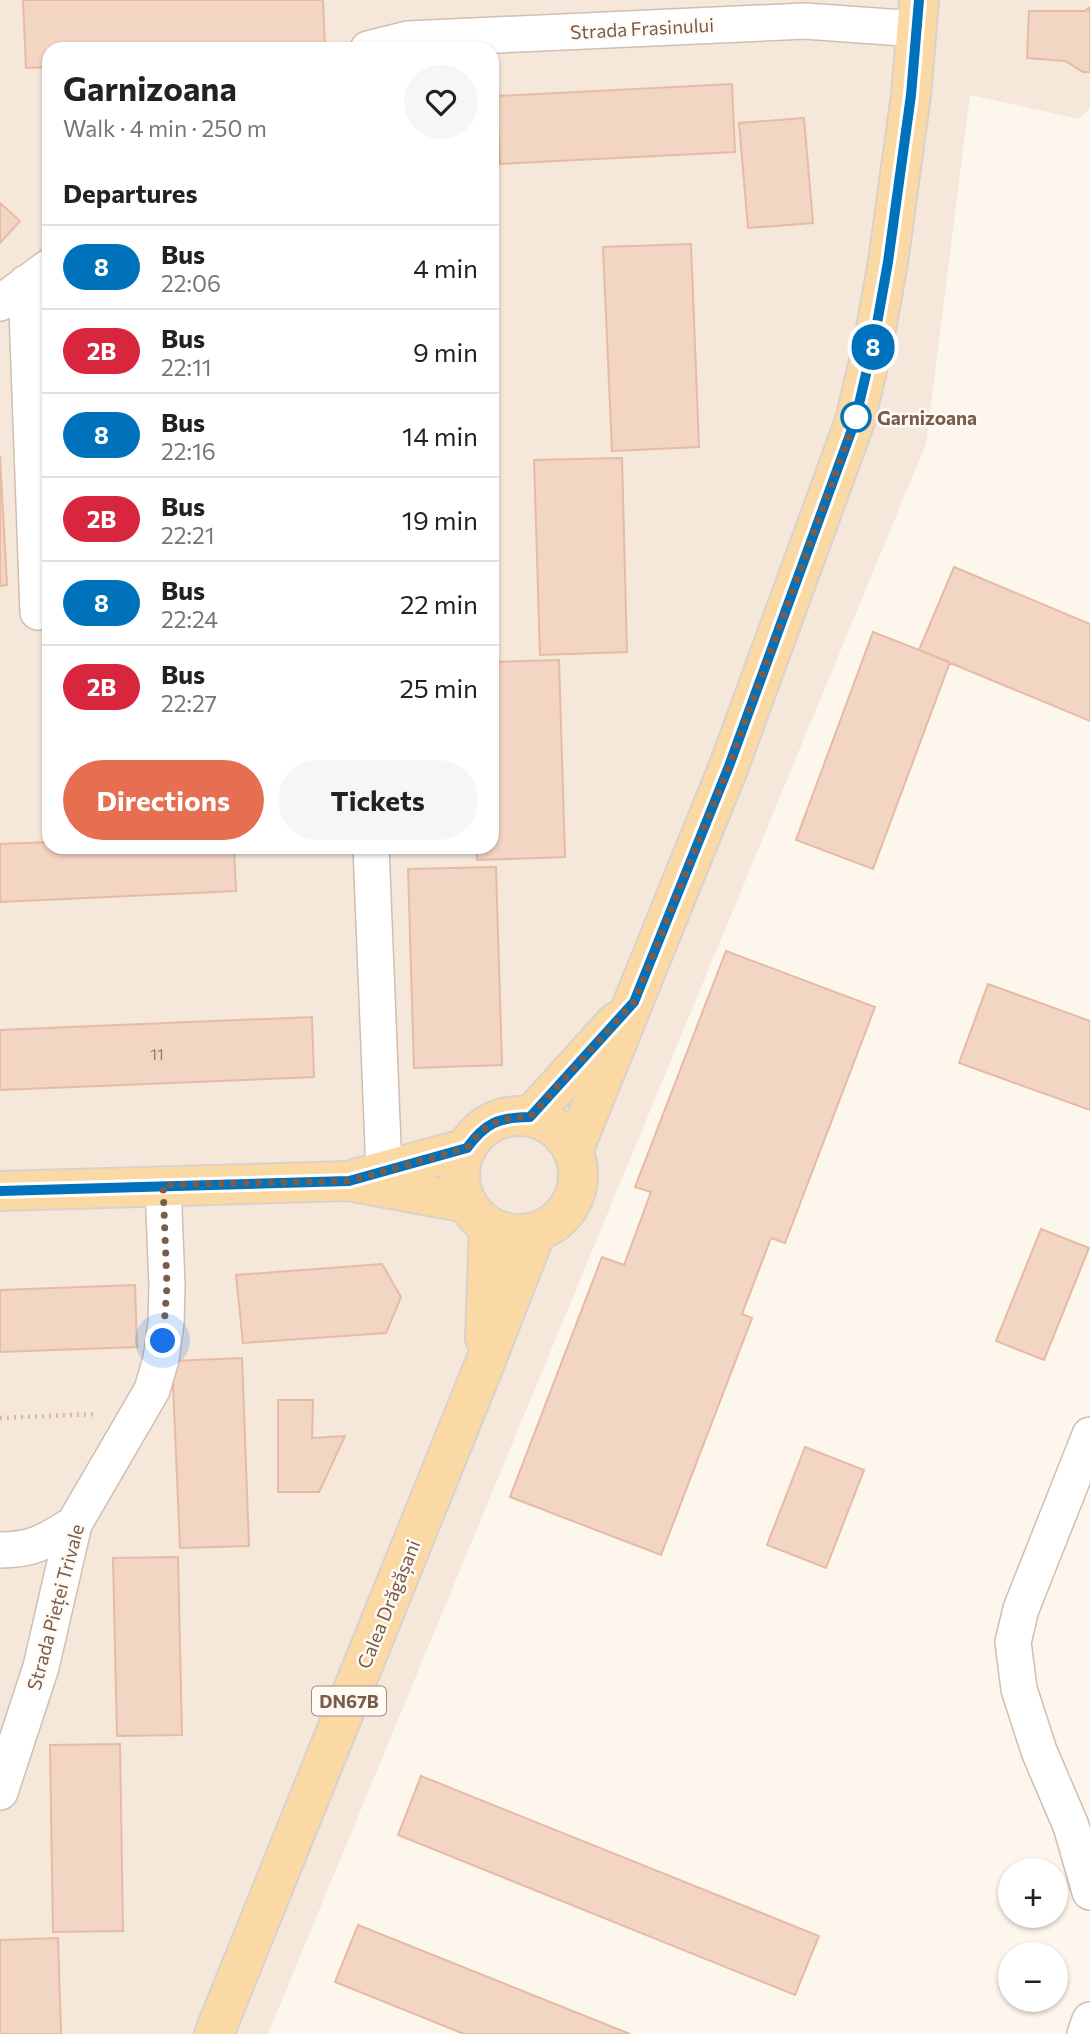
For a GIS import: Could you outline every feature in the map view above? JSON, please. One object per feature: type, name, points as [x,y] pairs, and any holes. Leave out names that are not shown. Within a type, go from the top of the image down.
[{"type":"main road","points":[[573,1151],[729,766],[855,421],[874,340],[888,262],[911,95],[918,14]]},
{"type":"main road","points":[[530,1117],[634,1002]]},
{"type":"main road","points":[[367,1176],[478,1215],[504,1232],[536,1232],[554,1223],[568,1209],[577,1190],[578,1170],[573,1151],[563,1135],[548,1123],[530,1117],[511,1117],[493,1122],[478,1133],[467,1148],[461,1166],[461,1185],[478,1215]]},
{"type":"main road","points":[[0,1191],[367,1176],[467,1148]]},
{"type":"main road","name":"Calea Drăgășani","points":[[478,1215],[484,1368]]},
{"type":"main road","name":"Calea Drăgășani","points":[[214,2034],[484,1368],[536,1232]]},
{"type":"street","name":"Strada Frasinului","points":[[393,42],[408,38],[918,14]]},
{"type":"street","points":[[25,284],[38,612]]},
{"type":"street","points":[[367,1176],[371,854]]},
{"type":"street","name":"Strada Pieței Trivale","points":[[0,1792],[41,1667],[74,1524],[152,1390],[166,1323],[163,1185]]},
{"type":"street","points":[[1090,1435],[1026,1597],[1013,1642],[1019,1689],[1039,1751],[1071,1826],[1090,1892]]},
{"type":"street","points":[[0,1550],[22,1550],[43,1543],[74,1524]]},
{"type":"street","points":[[1085,2034],[1090,2020]]},
{"type":"path","points":[[0,1418],[139,1413]]},
{"type":"shaded area","points":[[0,0],[1090,0],[1090,108],[1079,119],[970,95],[926,444],[268,2034],[0,2034]]},
{"type":"building","points":[[23,0],[323,0],[325,42],[42,42],[42,67],[26,68]]},
{"type":"building","points":[[1090,7],[1090,72],[1083,72],[1065,61],[1027,58],[1029,11],[1085,11]]},
{"type":"building","points":[[732,84],[735,152],[500,164],[499,96]]},
{"type":"building","points":[[804,118],[813,223],[748,228],[739,123]]},
{"type":"building","points":[[0,203],[20,221],[0,243]]},
{"type":"building","points":[[691,244],[699,447],[612,451],[603,247]]},
{"type":"building","points":[[0,456],[7,585],[0,586]]},
{"type":"building","points":[[622,458],[627,652],[540,655],[534,460]]},
{"type":"building","points":[[954,567],[1090,624],[1090,721],[919,650]]},
{"type":"building","points":[[873,632],[950,662],[873,869],[796,840]]},
{"type":"building","points":[[559,660],[565,857],[477,860],[477,854],[499,854],[499,662]]},
{"type":"building","points":[[42,842],[42,854],[234,854],[236,891],[0,902],[0,844]]},
{"type":"building","points":[[496,867],[502,1065],[414,1068],[408,869]]},
{"type":"building","points":[[726,951],[875,1007],[785,1243],[771,1238],[742,1314],[752,1318],[661,1555],[510,1497],[602,1257],[624,1265],[651,1192],[635,1187]]},
{"type":"building","points":[[988,984],[1090,1021],[1090,1110],[959,1063]]},
{"type":"building","points":[[312,1017],[314,1077],[0,1090],[0,1030]]},
{"type":"building","points":[[1041,1229],[1089,1248],[1044,1360],[996,1341]]},
{"type":"building","points":[[382,1264],[401,1297],[386,1333],[243,1343],[236,1275]]},
{"type":"building","points":[[135,1285],[137,1347],[0,1352],[0,1290]]},
{"type":"building","points":[[242,1358],[249,1546],[180,1548],[172,1361]]},
{"type":"building","points":[[278,1400],[313,1400],[312,1438],[345,1436],[319,1492],[278,1492]]},
{"type":"building","points":[[805,1447],[864,1470],[826,1568],[767,1545]]},
{"type":"building","points":[[178,1557],[182,1735],[117,1736],[113,1558]]},
{"type":"building","points":[[120,1744],[123,1931],[53,1932],[50,1745]]},
{"type":"building","points":[[421,1776],[819,1936],[795,1995],[398,1835]]},
{"type":"building","points":[[358,1925],[630,2034],[464,2034],[335,1982]]},
{"type":"building","points":[[58,1938],[61,2034],[0,2034],[0,1940]]},
{"type":"bus line","name":"8","points":[[0,1191],[349,1181],[467,1148],[478,1133],[493,1122],[511,1117],[530,1117],[634,1002],[729,766],[855,421],[874,340],[888,262],[911,95],[919,0]]},
{"type":"place","name":"Garnizoana","points":[[856,417]]},
{"type":"route","points":[[163,1341],[167,1286],[163,1185],[349,1181],[467,1148],[478,1133],[493,1122],[511,1117],[530,1117],[634,1002],[729,766],[856,417]]}]
